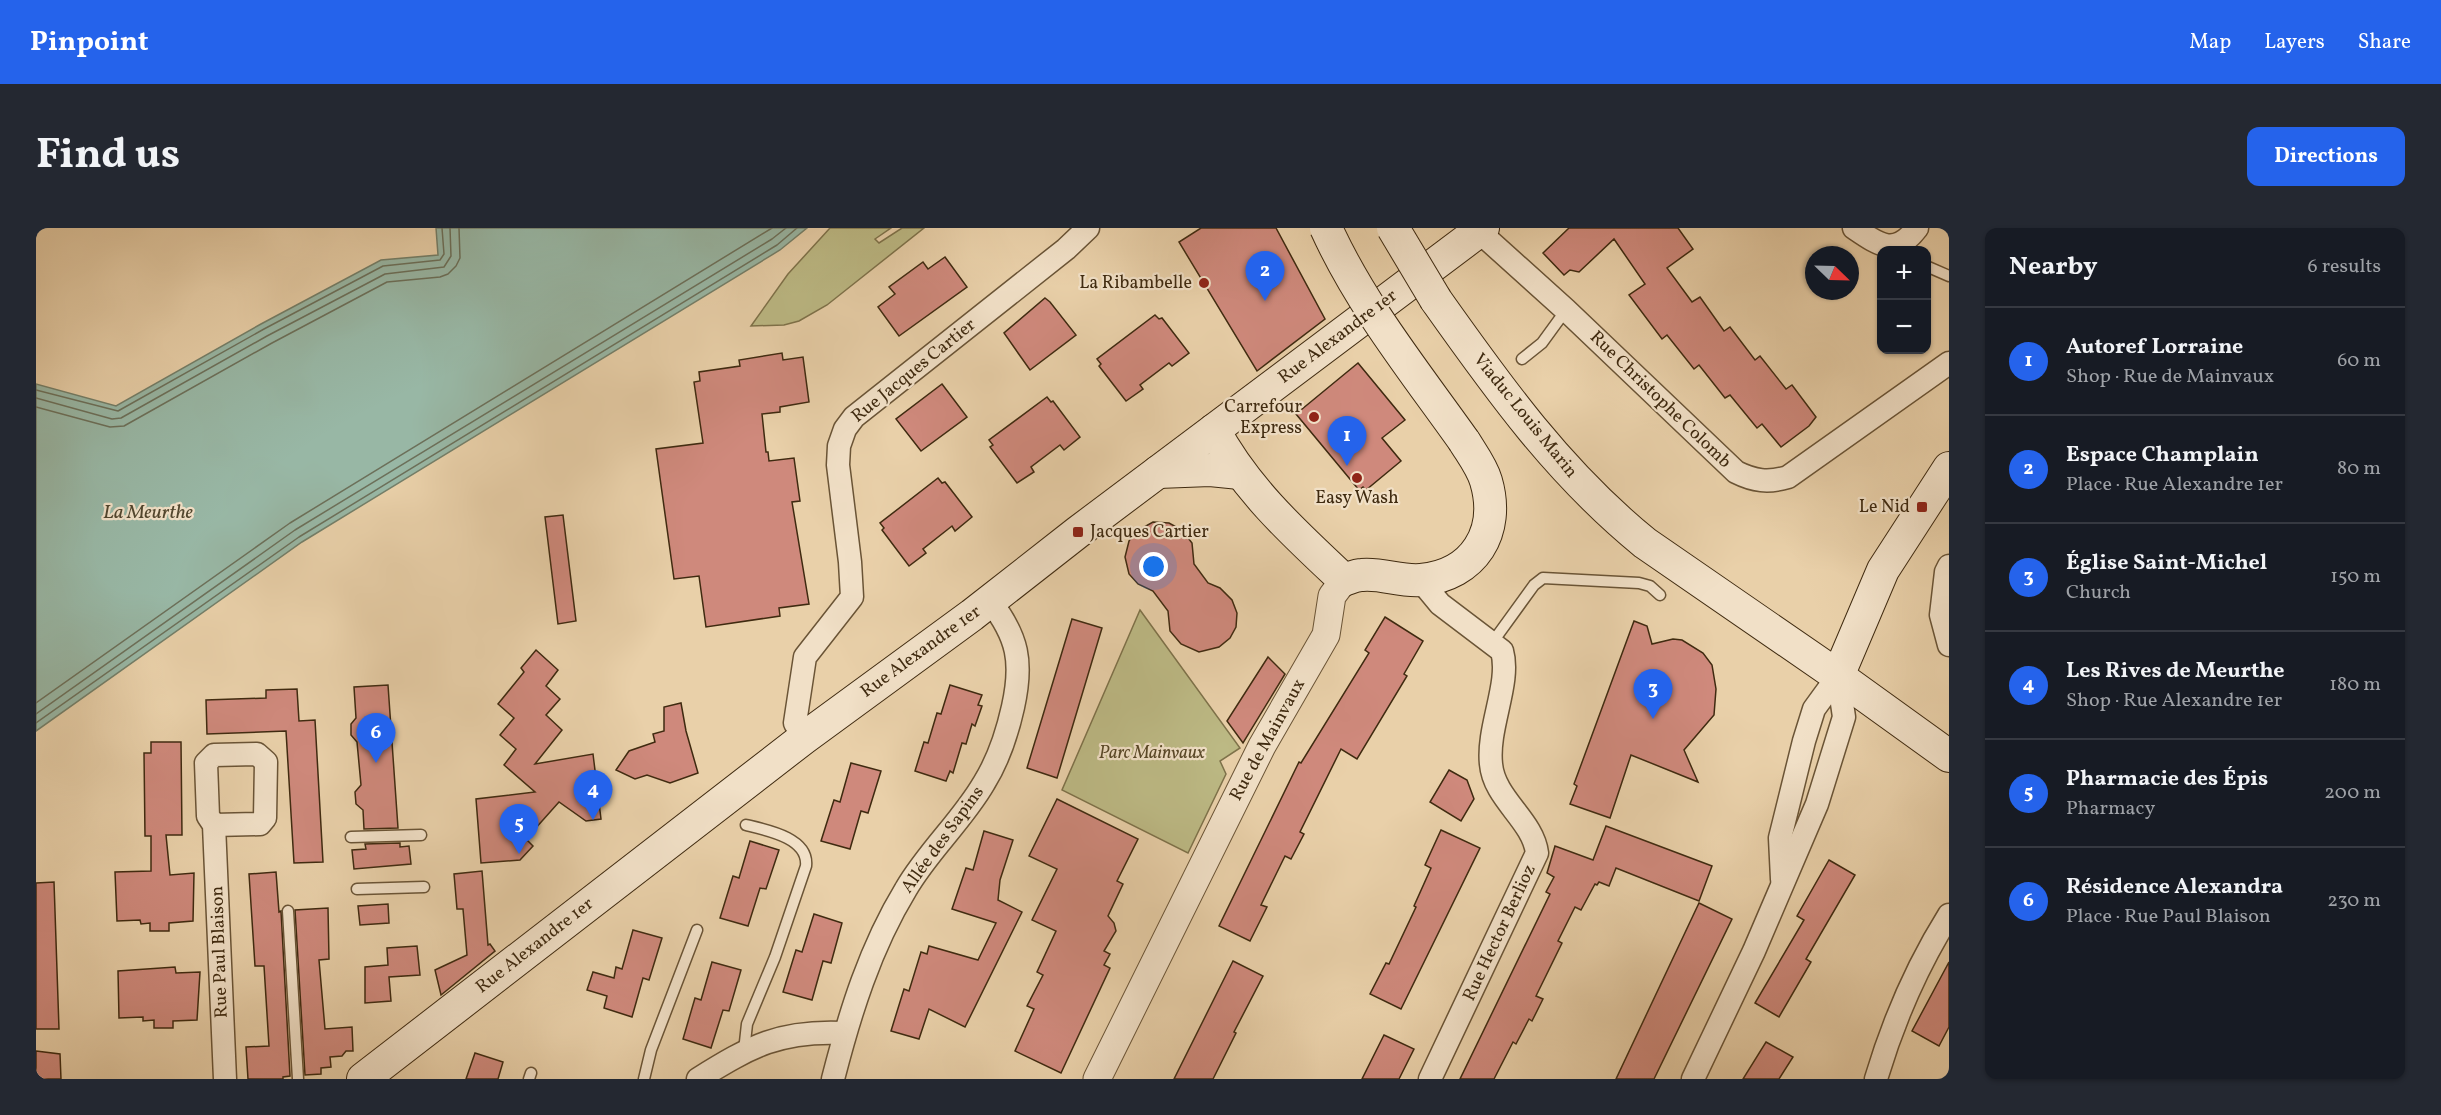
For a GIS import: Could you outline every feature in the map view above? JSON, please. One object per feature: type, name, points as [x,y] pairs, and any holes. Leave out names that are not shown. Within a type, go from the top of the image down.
[{"type":"main road","points":[[1215,430],[1240,472],[1294,534],[1344,580],[1361,575],[1406,581],[1438,578],[1461,568],[1480,548],[1488,531],[1491,504],[1486,480],[1464,441],[1371,310],[1341,261],[1326,228]]},
{"type":"main road","name":"Viaduc Louis Marin","points":[[1393,228],[1436,300],[1501,392],[1559,462],[1616,520],[1645,543],[1838,676],[1937,749]]},
{"type":"main road","name":"Rue Alexandre 1er","points":[[363,1079],[815,730],[990,601],[1479,229]]},
{"type":"main road","points":[[1158,472],[1210,470],[1240,472]]},
{"type":"main road","points":[[1838,676],[1883,570],[1947,475]]},
{"type":"street","name":"Rue Jacques Cartier","points":[[815,730],[795,723],[805,657],[852,597],[838,465],[839,446],[845,429],[854,417],[1066,249],[1088,228]]},
{"type":"street","points":[[1854,228],[1875,243],[1883,245],[1899,244],[1913,239]]},
{"type":"street","name":"Rue Christophe Colomb","points":[[1479,229],[1736,472],[1757,480],[1766,482],[1788,477],[1949,363]]},
{"type":"street","points":[[1949,566],[1946,572],[1941,615],[1949,645]]},
{"type":"street","name":"Rue de Mainvaux","points":[[1097,1079],[1262,746],[1326,635],[1332,596],[1344,580]]},
{"type":"street","name":"Rue Hector Berlioz","points":[[1421,580],[1440,604],[1502,651],[1506,662],[1493,725],[1491,767],[1507,802],[1531,834],[1537,853],[1430,1079]]},
{"type":"street","name":"Allée des Sapins","points":[[833,1079],[844,1033],[873,954],[906,888],[973,800],[1002,748],[1019,674],[1018,657],[1015,642],[1004,620],[990,601]]},
{"type":"street","points":[[1782,886],[1780,838],[1800,757],[1814,709],[1838,676]]},
{"type":"street","points":[[1693,1079],[1782,886],[1817,804],[1844,717],[1838,676]]},
{"type":"street","name":"Rue Paul Blaison","points":[[214,825],[225,1079]]},
{"type":"street","points":[[1876,1079],[1891,1034],[1914,980],[1929,947],[1949,915]]},
{"type":"street","points":[[705,1077],[744,1051],[775,1039],[814,1032],[844,1033]]},
{"type":"lane","points":[[1931,268],[1949,276]]},
{"type":"lane","points":[[1522,359],[1542,343],[1566,310]]},
{"type":"lane","points":[[1492,643],[1534,585],[1543,578],[1639,583],[1650,586],[1660,595]]},
{"type":"lane","points":[[744,1051],[747,1024],[775,957],[806,866],[807,856],[803,848],[772,831],[746,825]]},
{"type":"lane","points":[[351,837],[421,835]]},
{"type":"lane","points":[[357,889],[424,887]]},
{"type":"lane","points":[[288,911],[298,1079]]},
{"type":"lane","points":[[644,1079],[651,1050],[697,930]]},
{"type":"green space","points":[[830,228],[891,228],[875,239],[879,243],[902,228],[924,228],[827,305],[799,321],[784,325],[751,326],[788,274]]},
{"type":"green space","name":"Parc Mainvaux","points":[[1140,610],[1240,748],[1220,761],[1226,774],[1188,853],[1062,790]]},
{"type":"water","name":"La Meurthe","points":[[436,228],[807,228],[780,250],[302,542],[36,731],[36,384],[116,406],[261,324],[381,260],[438,255]]},
{"type":"building","points":[[1201,228],[1276,228],[1325,319],[1257,371],[1179,242]]},
{"type":"building","points":[[1569,228],[1678,228],[1693,249],[1667,268],[1692,302],[1700,297],[1724,331],[1730,327],[1755,360],[1760,356],[1786,389],[1792,385],[1816,417],[1809,426],[1781,447],[1762,424],[1757,428],[1730,395],[1725,398],[1699,365],[1694,369],[1667,335],[1662,339],[1629,295],[1645,284],[1614,239],[1579,272],[1570,270],[1564,275],[1543,253]]},
{"type":"building","points":[[945,257],[967,287],[899,336],[878,307],[895,294],[889,287],[923,262],[928,269]]},
{"type":"building","points":[[1045,298],[1076,335],[1030,370],[1004,333]]},
{"type":"building","points":[[1155,315],[1159,319],[1162,318],[1189,353],[1172,366],[1169,363],[1140,385],[1143,389],[1126,401],[1099,366],[1101,364],[1097,359]]},
{"type":"building","points":[[782,353],[783,360],[803,357],[809,402],[780,407],[780,412],[762,414],[766,452],[768,452],[769,461],[794,458],[800,501],[792,502],[809,604],[779,608],[780,616],[706,627],[699,576],[674,579],[656,449],[703,443],[694,382],[700,381],[699,372],[740,366],[739,360]]},
{"type":"building","points":[[1358,363],[1405,420],[1382,438],[1401,461],[1366,490],[1363,487],[1359,490],[1296,414]]},
{"type":"building","points":[[942,384],[967,417],[921,451],[896,419]]},
{"type":"building","points":[[1047,397],[1051,402],[1053,401],[1080,437],[1064,450],[1060,445],[1031,467],[1034,472],[1017,483],[990,447],[993,445],[989,440]]},
{"type":"building","points":[[938,478],[942,483],[945,482],[972,517],[955,531],[952,526],[923,549],[926,553],[909,566],[882,530],[884,528],[880,523]]},
{"type":"building","points":[[563,515],[576,621],[558,624],[545,517]]},
{"type":"building","points":[[1153,522],[1169,523],[1182,530],[1192,543],[1194,564],[1208,583],[1220,588],[1232,600],[1237,613],[1236,627],[1230,638],[1219,647],[1199,652],[1181,644],[1170,631],[1168,611],[1153,591],[1138,584],[1129,574],[1125,557],[1129,541],[1135,532]]},
{"type":"building","points":[[1385,617],[1423,641],[1404,674],[1407,676],[1357,759],[1341,749],[1300,832],[1304,834],[1291,859],[1285,856],[1261,905],[1267,907],[1250,941],[1219,926],[1299,762],[1301,763],[1369,653],[1365,650]]},
{"type":"building","points":[[1072,619],[1102,628],[1057,778],[1027,768]]},
{"type":"building","points":[[1634,621],[1647,626],[1652,644],[1673,639],[1682,640],[1703,653],[1712,665],[1716,689],[1714,715],[1684,750],[1698,782],[1631,755],[1610,818],[1570,804],[1577,786],[1574,784]]},
{"type":"building","points":[[536,650],[558,670],[546,686],[560,699],[546,715],[562,730],[535,764],[593,754],[601,819],[586,821],[559,802],[526,839],[533,846],[520,860],[481,863],[476,799],[535,792],[504,765],[516,749],[500,735],[514,718],[498,704],[524,672],[521,668]]},
{"type":"building","points":[[1268,657],[1285,674],[1243,743],[1227,721]]},
{"type":"building","points":[[388,685],[398,828],[364,829],[363,810],[356,804],[355,792],[361,785],[357,742],[351,735],[351,724],[356,718],[354,687]]},
{"type":"building","points":[[950,685],[982,695],[978,705],[982,706],[975,726],[972,724],[966,744],[962,743],[953,773],[950,771],[946,781],[915,771],[924,742],[928,743],[937,713],[941,714]]},
{"type":"building","points":[[297,689],[299,721],[315,720],[323,862],[294,863],[286,731],[207,734],[206,700],[266,698],[266,690]]},
{"type":"building","points":[[681,703],[698,773],[670,783],[647,775],[635,779],[616,770],[629,751],[655,742],[653,734],[664,731],[664,707]]},
{"type":"building","points":[[151,742],[181,742],[182,835],[166,835],[170,875],[194,873],[193,921],[169,923],[169,931],[150,931],[150,923],[141,924],[140,920],[117,921],[115,872],[151,871],[151,836],[145,836],[144,753],[151,753]]},
{"type":"building","points":[[851,763],[881,771],[868,813],[861,811],[850,849],[821,841],[834,800],[840,802]]},
{"type":"building","points":[[1449,770],[1467,780],[1474,799],[1461,821],[1430,802]]},
{"type":"building","points":[[1057,799],[1138,839],[1117,881],[1123,884],[1108,916],[1114,923],[1116,931],[1104,951],[1110,954],[1104,965],[1110,968],[1061,1073],[1015,1051],[1034,1009],[1027,1006],[1043,975],[1037,972],[1056,931],[1032,920],[1057,869],[1029,856]]},
{"type":"building","points":[[1606,826],[1712,866],[1699,901],[1616,868],[1609,886],[1599,882],[1595,884],[1581,910],[1575,907],[1558,941],[1562,943],[1536,996],[1543,999],[1532,1021],[1529,1019],[1516,1044],[1513,1042],[1494,1079],[1460,1079],[1550,894],[1546,892],[1554,877],[1547,873],[1555,846],[1593,860]]},
{"type":"building","points":[[1441,830],[1480,848],[1401,1009],[1370,994],[1386,963],[1389,964],[1416,907],[1414,906],[1431,868],[1425,865]]},
{"type":"building","points":[[984,831],[1013,840],[1000,880],[998,900],[1022,912],[965,1027],[929,1009],[919,1039],[891,1031],[904,989],[909,991],[921,952],[927,954],[929,946],[978,960],[996,923],[952,909],[966,868],[973,870]]},
{"type":"building","points":[[750,841],[779,850],[766,889],[760,888],[748,926],[720,918],[733,876],[739,878]]},
{"type":"building","points":[[400,843],[400,847],[409,846],[411,864],[354,869],[352,850],[366,849],[365,844]]},
{"type":"building","points":[[1829,860],[1855,875],[1806,959],[1811,962],[1779,1017],[1755,1003],[1804,920],[1797,916]]},
{"type":"building","points":[[482,871],[488,945],[490,944],[495,951],[441,995],[435,970],[467,955],[463,909],[457,909],[454,874]]},
{"type":"building","points":[[276,872],[279,912],[281,911],[290,1076],[283,1077],[283,1079],[248,1079],[246,1047],[269,1046],[264,966],[255,966],[249,874]]},
{"type":"building","points":[[54,882],[59,1029],[36,1029],[36,883]]},
{"type":"building","points":[[1699,903],[1732,919],[1654,1079],[1616,1079]]},
{"type":"building","points":[[388,904],[389,923],[360,925],[358,906]]},
{"type":"building","points":[[328,908],[329,959],[319,960],[325,1029],[352,1027],[353,1051],[346,1051],[342,1056],[330,1057],[331,1067],[321,1068],[321,1074],[305,1075],[295,910]]},
{"type":"building","points":[[814,914],[842,923],[831,963],[823,961],[812,1000],[783,992],[796,950],[802,952]]},
{"type":"building","points":[[633,930],[662,938],[649,980],[643,978],[632,1017],[604,1008],[607,996],[587,990],[593,972],[614,978],[616,967],[622,969]]},
{"type":"building","points":[[417,946],[420,975],[389,977],[391,1001],[365,1003],[365,967],[388,965],[387,948]]},
{"type":"building","points":[[1233,961],[1263,976],[1213,1079],[1174,1079]]},
{"type":"building","points":[[712,962],[741,970],[729,1011],[723,1010],[711,1048],[683,1039],[695,998],[701,1000]]},
{"type":"building","points":[[1949,962],[1949,1027],[1939,1046],[1912,1031]]},
{"type":"building","points":[[175,967],[176,973],[200,972],[197,1020],[173,1021],[173,1028],[154,1028],[154,1020],[143,1021],[143,1017],[119,1018],[118,971]]},
{"type":"building","points":[[1384,1035],[1414,1049],[1399,1079],[1362,1079]]},
{"type":"building","points":[[1766,1042],[1793,1057],[1779,1079],[1743,1079]]},
{"type":"building","points":[[36,1051],[60,1054],[61,1079],[36,1079]]},
{"type":"building","points":[[475,1053],[503,1062],[498,1079],[466,1079]]},
{"type":"place","name":"La Ribambelle","points":[[1204,283]]},
{"type":"place","name":"Espace Champlain","points":[[1265,301]]},
{"type":"place","name":"Carrefour Express","points":[[1314,417]]},
{"type":"place","name":"Autoref Lorraine","points":[[1347,466]]},
{"type":"place","name":"Easy Wash","points":[[1357,478]]},
{"type":"place","name":"Le Nid","points":[[1922,507]]},
{"type":"place","name":"Jacques Cartier","points":[[1078,532]]},
{"type":"place","name":"Église Saint-Michel","points":[[1653,719]]},
{"type":"place","name":"Résidence Alexandra","points":[[376,763]]},
{"type":"place","name":"Les Rives de Meurthe","points":[[593,820]]},
{"type":"place","name":"Pharmacie des Épis","points":[[519,854]]}]
